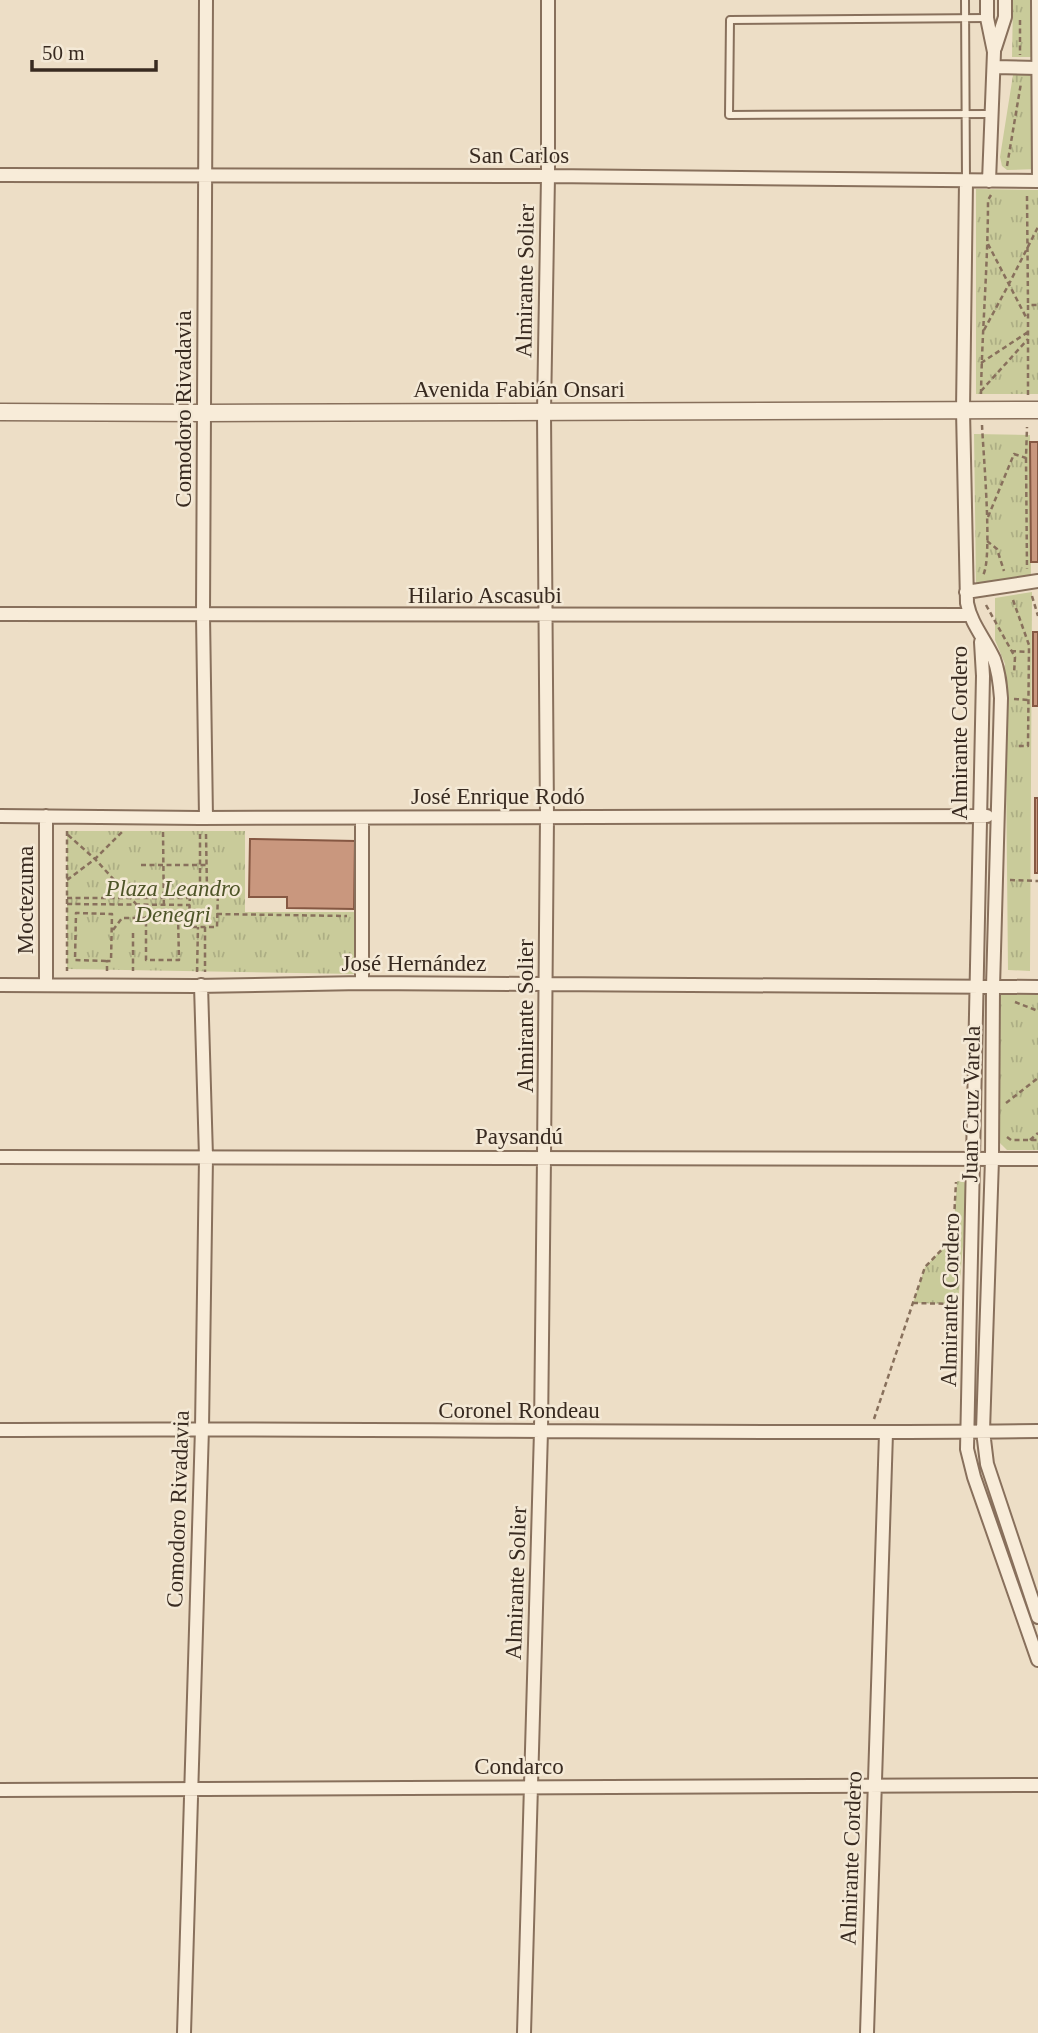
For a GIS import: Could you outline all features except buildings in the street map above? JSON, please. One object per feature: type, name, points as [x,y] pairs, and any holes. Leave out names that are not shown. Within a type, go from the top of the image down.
[{"type":"street","name":"Comodoro Rivadavia","points":[[203,818],[206,0]]},
{"type":"street","name":"Almirante Solier","points":[[524,2033],[541,1431],[547,816],[544,412],[548,0]]},
{"type":"street","points":[[987,0],[987,18],[994,52],[989,181]]},
{"type":"street","points":[[994,52],[1005,17],[1005,0]]},
{"type":"street","points":[[994,67],[1037,68]]},
{"type":"street","name":"San Carlos","points":[[0,175],[548,176],[1034,181]]},
{"type":"street","points":[[966,181],[963,410],[966,592],[1033,581]]},
{"type":"street","name":"Avenida Fabián Onsari","points":[[0,412],[1033,410]]},
{"type":"street","name":"Juan Cruz Varela","points":[[966,592],[969,615],[994,659],[1000,683],[992,1158],[983,1432],[987,1464],[1038,1617]]},
{"type":"street","name":"Hilario Ascasubi","points":[[0,614],[969,615]]},
{"type":"street","name":"Almirante Cordero","points":[[979,635],[983,676],[968,1432],[970,1465],[1038,1660]]},
{"type":"street","name":"José Enrique Rodó","points":[[0,816],[997,816]]},
{"type":"street","name":"Moctezuma","points":[[46,816],[46,984]]},
{"type":"street","points":[[362,818],[362,984]]},
{"type":"street","name":"José Hernández","points":[[0,985],[1038,987]]},
{"type":"street","name":"Comodoro Rivadavia","points":[[184,2033],[202,1428],[206,1157],[201,985]]},
{"type":"street","name":"Paysandú","points":[[0,1157],[1038,1159]]},
{"type":"street","name":"Coronel Rondeau","points":[[0,1430],[202,1428],[880,1433],[1038,1431]]},
{"type":"street","name":"Almirante Cordero","points":[[867,2033],[880,1433]]},
{"type":"street","name":"Condarco","points":[[0,1790],[1038,1785]]},
{"type":"lane","points":[[965,0],[966,181]]},
{"type":"lane","points":[[1034,181],[1037,68],[1035,0]]},
{"type":"lane","points":[[987,18],[730,20],[729,115],[992,114]]},
{"type":"path","points":[[1008,181],[1007,160],[1021,82],[1020,13]]},
{"type":"path","points":[[1034,181],[1028,247],[1028,339],[1033,410],[1026,458],[1033,581],[1038,616]]},
{"type":"path","points":[[982,333],[1038,227]]},
{"type":"path","points":[[988,244],[1028,323]]},
{"type":"path","points":[[1028,305],[1038,305]]},
{"type":"path","points":[[981,363],[1028,331]]},
{"type":"path","points":[[981,391],[1028,339]]},
{"type":"path","points":[[987,520],[1014,454],[1026,458]]},
{"type":"path","points":[[1017,614],[1029,645],[1028,746]]},
{"type":"path","points":[[1003,651],[1029,652]]},
{"type":"path","points":[[67,816],[68,985]]},
{"type":"path","points":[[67,880],[95,859],[137,817]]},
{"type":"path","points":[[163,817],[164,916]]},
{"type":"path","points":[[200,890],[203,818]]},
{"type":"path","points":[[203,818],[207,890]]},
{"type":"path","points":[[67,835],[95,859],[137,905]]},
{"type":"path","points":[[142,865],[207,865]]},
{"type":"path","points":[[997,880],[1038,881]]},
{"type":"path","points":[[190,890],[207,890],[218,890],[217,927],[189,927],[190,890]]},
{"type":"path","points":[[67,898],[190,898]]},
{"type":"path","points":[[67,904],[190,905]]},
{"type":"path","points":[[94,904],[94,914]]},
{"type":"path","points":[[76,913],[111,914],[111,932],[111,961],[75,960],[76,913]]},
{"type":"path","points":[[217,914],[361,916]]},
{"type":"path","points":[[111,932],[122,918],[178,916],[179,960],[146,960],[146,918]]},
{"type":"path","points":[[178,924],[189,923]]},
{"type":"path","points":[[198,927],[201,985]]},
{"type":"path","points":[[201,985],[205,927]]},
{"type":"path","points":[[133,933],[134,985]]},
{"type":"path","points":[[1008,1000],[1028,1000]]},
{"type":"path","points":[[1006,1103],[1038,1078]]},
{"type":"path","points":[[1005,1113],[1007,1096]]},
{"type":"path","points":[[1030,1140],[1038,1133]]},
{"type":"path","points":[[1003,1134],[1011,1140],[1038,1140]]},
{"type":"path","name":"Almirante Cordero","points":[[880,1433],[874,1417],[925,1267],[953,1238],[957,1158]]},
{"type":"path","points":[[913,1303],[958,1304]]},
{"type":"green space","points":[[1013,0],[1038,0],[1038,57],[1012,57]]},
{"type":"green space","points":[[1013,75],[1038,75],[1038,169],[1007,170],[1002,166],[1000,157]]},
{"type":"green space","points":[[976,189],[1038,190],[1038,394],[976,394]]},
{"type":"green space","points":[[974,434],[1030,435],[1031,575],[976,583]]},
{"type":"green space","points":[[1032,592],[1030,971],[1008,970],[1005,664],[995,640],[995,598]]},
{"type":"green space","name":"Plaza Leandro Denegri","points":[[67,831],[245,831],[245,912],[354,912],[354,974],[67,969]]},
{"type":"green space","points":[[1000,994],[1038,994],[1038,1150],[1007,1150],[998,1141]]},
{"type":"green space","points":[[957,1181],[964,1182],[968,1187],[958,1304],[913,1303],[925,1267],[953,1238]]}]
